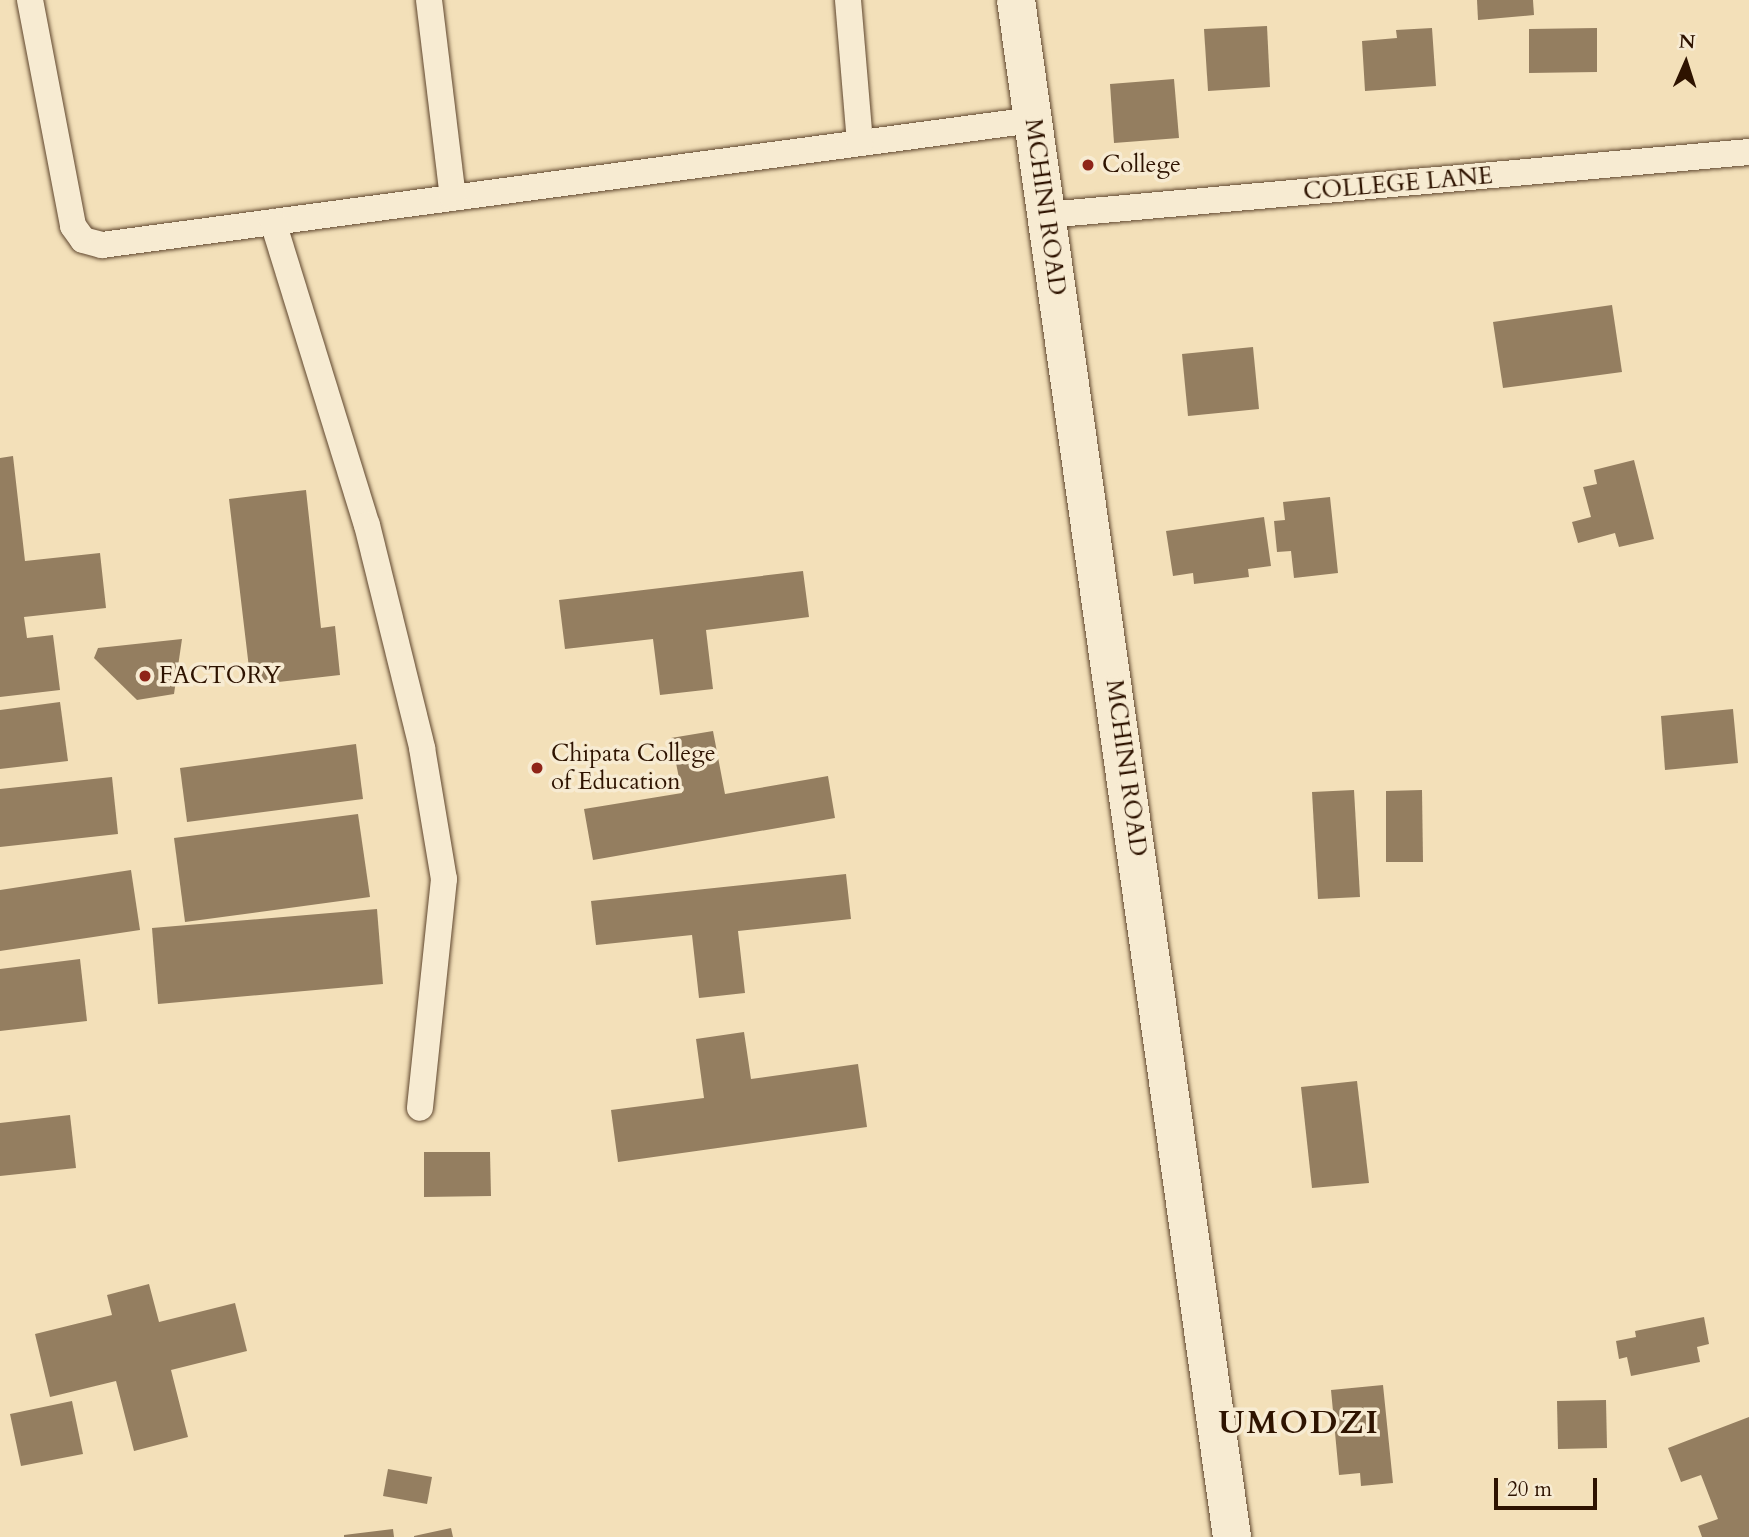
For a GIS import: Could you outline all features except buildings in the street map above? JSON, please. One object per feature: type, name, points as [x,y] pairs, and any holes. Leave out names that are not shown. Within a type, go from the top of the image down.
[{"type":"street","points":[[30,0],[73,226],[83,240],[102,245],[1033,120]]},
{"type":"street","points":[[429,0],[453,198]]},
{"type":"street","points":[[848,0],[860,142]]},
{"type":"street","name":"MCHINI ROAD","points":[[1016,0],[1232,1537]]},
{"type":"street","name":"COLLEGE LANE","points":[[1047,215],[1749,152]]},
{"type":"street","points":[[273,222],[367,525],[422,748],[444,879],[420,1108]]},
{"type":"place","name":"College","points":[[1088,165]]},
{"type":"place","name":"FACTORY","points":[[145,676]]},
{"type":"place","name":"Chipata College of Education","points":[[537,768]]},
{"type":"district","name":"UMODZI","points":[[1299,1423]]}]
